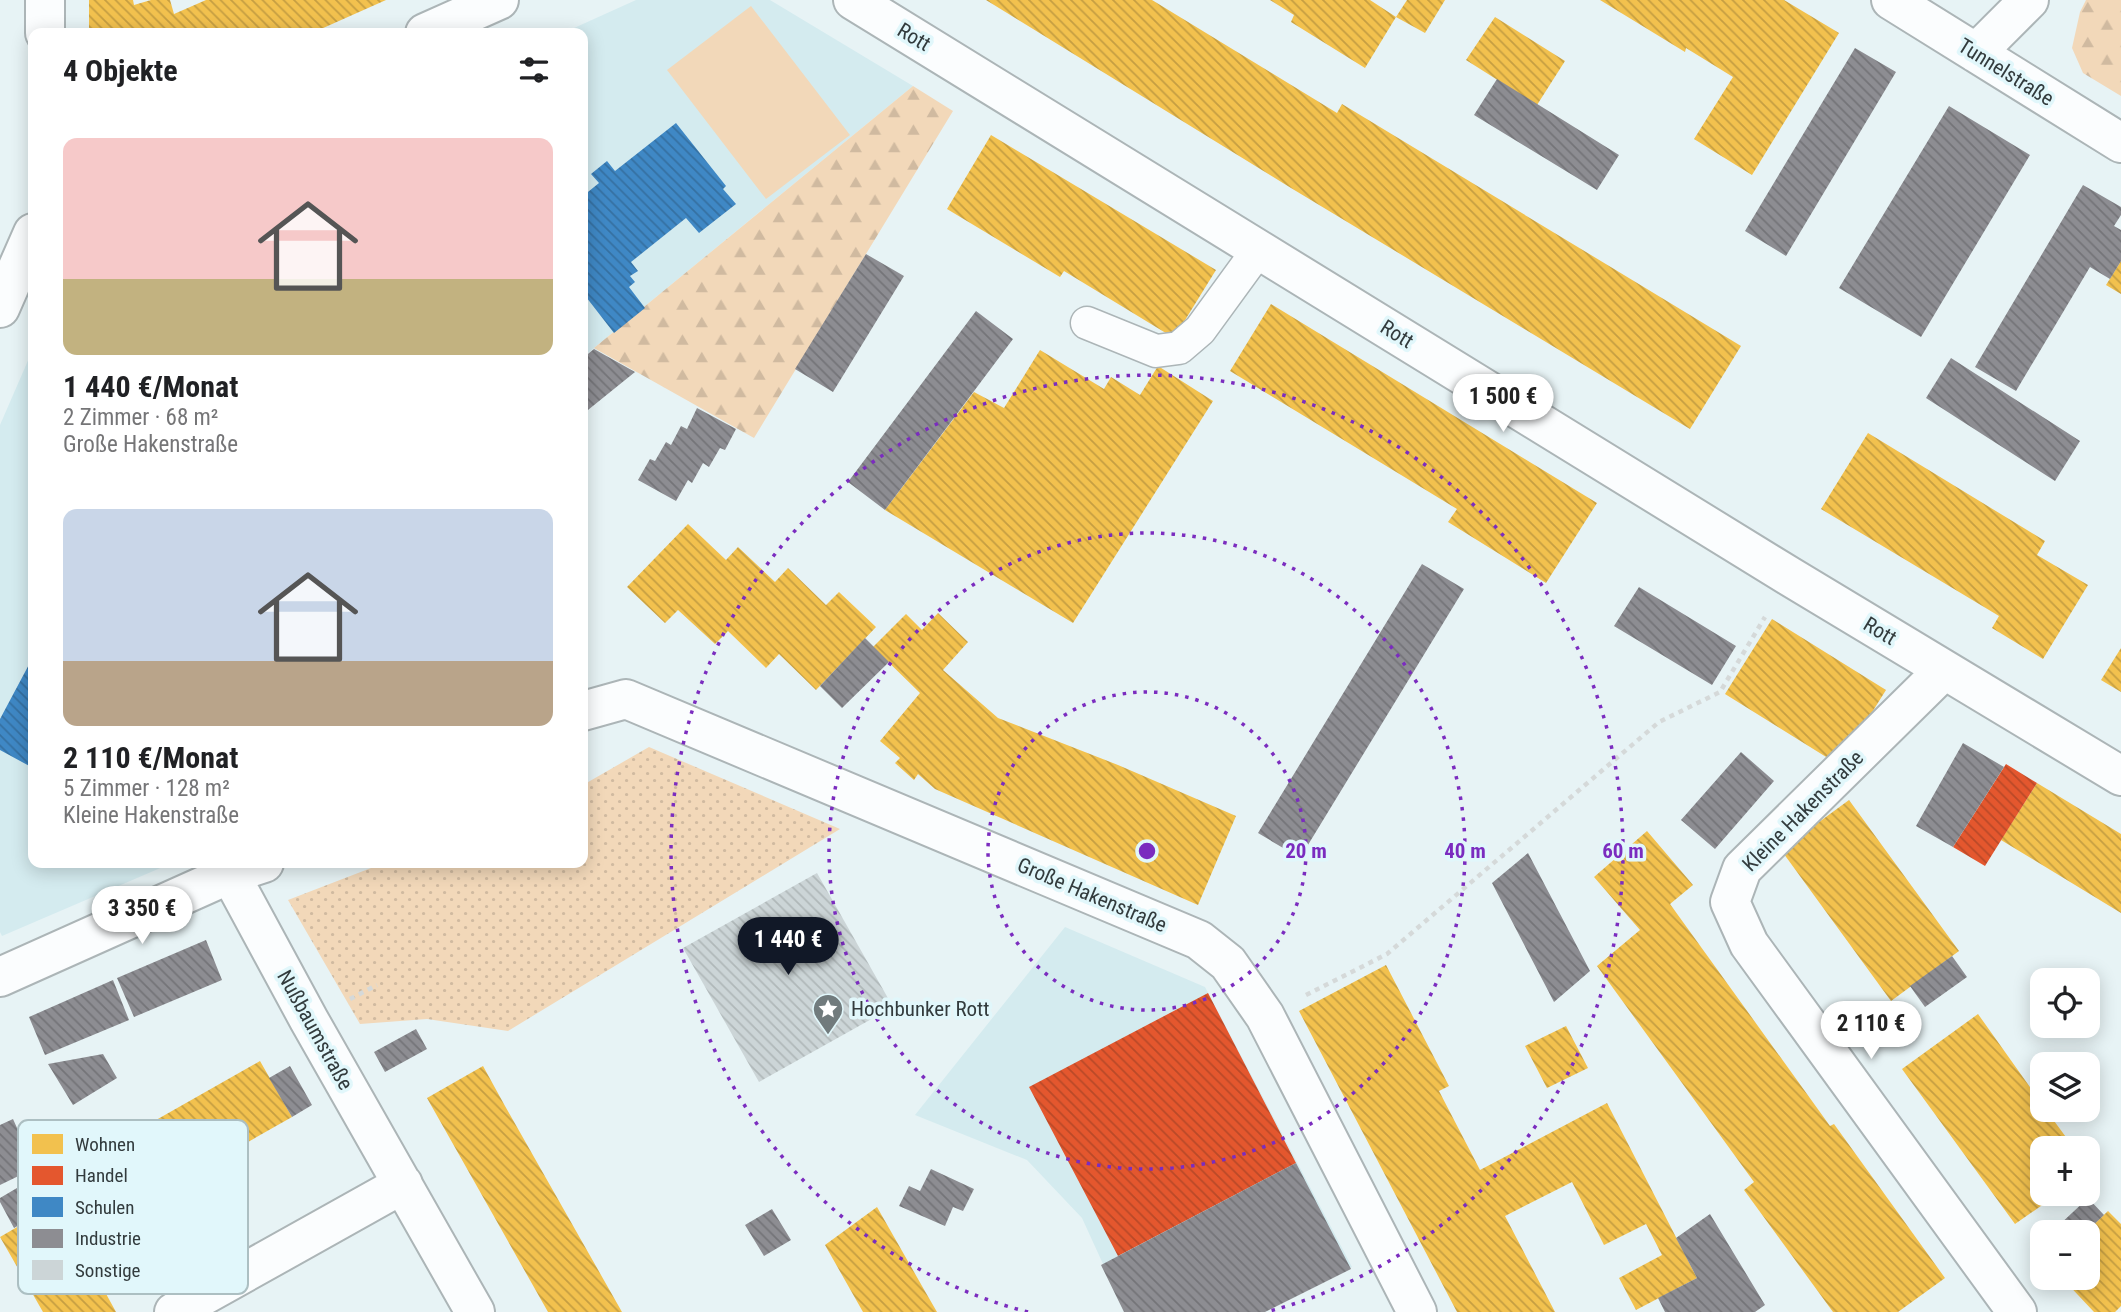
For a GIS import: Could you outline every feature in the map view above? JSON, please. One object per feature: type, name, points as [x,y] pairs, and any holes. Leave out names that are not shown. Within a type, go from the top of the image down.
[{"type":"street","points":[[45,0],[45,28]]},
{"type":"street","points":[[436,28],[499,0]]},
{"type":"street","name":"Rott","points":[[853,0],[1789,576],[2121,776]]},
{"type":"street","name":"Tunnelstraße","points":[[1891,0],[2121,143]]},
{"type":"street","points":[[1976,53],[2029,0]]},
{"type":"street","points":[[0,308],[28,244]]},
{"type":"street","name":"Kleine Hakenstraße","points":[[1944,670],[1742,869],[1730,902],[1749,944],[2017,1312]]},
{"type":"street","name":"Große Hakenstraße","points":[[588,710],[626,699],[1199,940],[1228,964],[1265,1016],[1416,1312]]},
{"type":"street","points":[[0,976],[247,869]]},
{"type":"street","name":"Nußbaumstraße","points":[[247,869],[309,1020],[475,1312]]},
{"type":"street","points":[[248,1271],[403,1184]]},
{"type":"street","points":[[174,1312],[206,1294]]},
{"type":"lane","points":[[1087,323],[1156,351],[1179,348],[1200,330],[1259,249]]},
{"type":"path","points":[[1265,1016],[1387,954],[1659,722],[1720,692],[1789,576]]},
{"type":"shaded area","points":[[636,0],[770,0],[913,86],[588,353],[588,28],[574,28]]},
{"type":"shaded area","points":[[28,361],[28,868],[160,868],[2,936],[0,932],[0,425]]},
{"type":"shaded area","points":[[1065,927],[1205,987],[1352,1267],[1263,1312],[1125,1312],[1082,1218],[1027,1160],[915,1115]]},
{"type":"green space","points":[[2086,0],[2121,0],[2121,96],[2083,73],[2072,48],[2080,12]]},
{"type":"green space","points":[[751,6],[850,135],[766,199],[667,70]]},
{"type":"green space","points":[[913,86],[953,111],[754,438],[594,348]]},
{"type":"green space","points":[[649,747],[840,829],[508,1031],[427,1019],[360,1024],[288,900],[371,868],[588,868],[588,782]]},
{"type":"building: Wohnen","points":[[89,0],[133,0],[134,5],[151,0],[170,0],[174,14],[206,0],[386,0],[323,28],[89,28]]},
{"type":"building: Wohnen","points":[[986,0],[1152,0],[1337,113],[1342,104],[1741,346],[1690,429]]},
{"type":"building: Wohnen","points":[[1270,0],[1370,0],[1396,17],[1365,68],[1291,22],[1294,15]]},
{"type":"building: Wohnen","points":[[1407,0],[1445,0],[1425,33],[1396,17]]},
{"type":"building: Wohnen","points":[[1600,0],[1784,0],[1839,33],[1752,175],[1694,139],[1733,77],[1686,48],[1685,52]]},
{"type":"building: Wohnen","points":[[1495,17],[1565,61],[1537,105],[1466,60]]},
{"type":"building: Wohnen","points":[[991,135],[1216,270],[1174,338],[1064,271],[1060,277],[947,209]]},
{"type":"building: Wohnen","points":[[2121,261],[2121,294],[2106,285]]},
{"type":"building: Wohnen","points":[[1271,304],[1597,503],[1546,583],[1448,522],[1457,509],[1230,371]]},
{"type":"building: Wohnen","points":[[1040,350],[1104,389],[1111,377],[1140,395],[1158,366],[1213,401],[1073,623],[885,510],[974,392],[1004,408]]},
{"type":"building: Wohnen","points":[[1868,433],[2045,541],[2037,555],[2088,585],[2043,659],[1992,628],[1999,616],[1821,509]]},
{"type":"building: Wohnen","points":[[688,524],[726,560],[738,547],[775,582],[788,568],[826,605],[839,592],[876,627],[816,690],[779,654],[766,668],[728,631],[715,644],[678,610],[665,623],[627,587]]},
{"type":"building: Wohnen","points":[[938,613],[968,642],[943,670],[998,718],[1118,765],[1236,816],[1198,905],[935,789],[918,774],[914,780],[895,763],[900,758],[880,741],[920,693],[873,647],[906,614],[922,630]]},
{"type":"building: Wohnen","points":[[1772,619],[1886,690],[1839,765],[1725,694]]},
{"type":"building: Wohnen","points":[[2121,648],[2121,692],[2101,680]]},
{"type":"building: Wohnen","points":[[2037,783],[2121,834],[2121,913],[2001,840]]},
{"type":"building: Wohnen","points":[[1849,800],[1959,951],[1891,1001],[1781,850]]},
{"type":"building: Wohnen","points":[[1647,831],[1693,885],[1670,904],[1830,1126],[1834,1124],[1945,1278],[1898,1312],[1833,1312],[1744,1190],[1754,1182],[1597,966],[1640,930],[1594,877]]},
{"type":"building: Wohnen","points":[[1386,965],[1449,1086],[1439,1091],[1480,1170],[1607,1103],[1697,1278],[1636,1310],[1619,1278],[1662,1255],[1646,1224],[1604,1245],[1572,1182],[1505,1216],[1555,1312],[1457,1312],[1299,1011]]},
{"type":"building: Wohnen","points":[[1978,1014],[2030,1087],[2030,1122],[2055,1122],[2065,1136],[2030,1136],[2030,1206],[2041,1206],[2015,1224],[1902,1069]]},
{"type":"building: Wohnen","points":[[1566,1026],[1588,1068],[1547,1088],[1525,1046]]},
{"type":"building: Wohnen","points":[[260,1061],[292,1117],[248,1142],[248,1120],[156,1120]]},
{"type":"building: Wohnen","points":[[483,1066],[622,1312],[548,1312],[427,1098]]},
{"type":"building: Wohnen","points":[[877,1207],[937,1312],[863,1312],[825,1245]]},
{"type":"building: Wohnen","points":[[2108,1211],[2121,1224],[2121,1306],[2115,1312],[2094,1312],[2073,1290],[2100,1290],[2099,1220]]},
{"type":"building: Wohnen","points":[[18,1227],[18,1268],[0,1237]]},
{"type":"building: Wohnen","points":[[33,1294],[106,1294],[116,1312],[43,1312]]},
{"type":"building: Handel","points":[[2006,764],[2037,783],[1985,866],[1953,847]]},
{"type":"building: Handel","points":[[1208,993],[1296,1163],[1118,1256],[1029,1087]]},
{"type":"building: Schulen","points":[[676,123],[726,186],[723,189],[736,204],[699,233],[686,218],[631,262],[638,271],[630,276],[635,282],[629,287],[645,308],[614,333],[588,299],[588,192],[599,183],[591,174],[607,161],[615,171]]},
{"type":"building: Schulen","points":[[28,666],[28,765],[0,750],[0,719]]},
{"type":"building: Industrie","points":[[1855,48],[1896,72],[1786,256],[1745,231]]},
{"type":"building: Industrie","points":[[1497,79],[1619,155],[1597,190],[1474,115]]},
{"type":"building: Industrie","points":[[1949,106],[2030,155],[1921,337],[1839,288]]},
{"type":"building: Industrie","points":[[2083,185],[2121,207],[2121,215],[2114,226],[2121,230],[2121,261],[2110,279],[2090,267],[2016,391],[1975,367]]},
{"type":"building: Industrie","points":[[866,254],[904,276],[833,392],[795,369]]},
{"type":"building: Industrie","points":[[976,311],[1013,339],[885,510],[848,482]]},
{"type":"building: Industrie","points":[[594,349],[635,372],[588,410],[588,354]]},
{"type":"building: Industrie","points":[[1951,358],[2080,441],[2055,481],[1926,398]]},
{"type":"building: Industrie","points":[[697,408],[736,429],[725,450],[720,448],[709,467],[703,463],[692,483],[688,480],[676,501],[638,480],[650,459],[655,461],[666,442],[671,445],[681,426],[687,429]]},
{"type":"building: Industrie","points":[[1422,564],[1464,589],[1300,858],[1258,833]]},
{"type":"building: Industrie","points":[[1639,587],[1736,646],[1712,685],[1614,626]]},
{"type":"building: Industrie","points":[[865,638],[889,662],[842,708],[820,686]]},
{"type":"building: Industrie","points":[[1963,743],[2004,767],[1953,847],[1916,826]]},
{"type":"building: Industrie","points":[[1741,752],[1774,781],[1715,849],[1681,820]]},
{"type":"building: Industrie","points":[[1528,853],[1590,971],[1554,1002],[1492,883]]},
{"type":"building: Industrie","points":[[206,940],[222,980],[134,1017],[117,978]]},
{"type":"building: Industrie","points":[[1952,956],[1967,977],[1925,1007],[1910,986]]},
{"type":"building: Industrie","points":[[113,980],[129,1020],[45,1055],[29,1017]]},
{"type":"building: Industrie","points":[[416,1029],[427,1049],[385,1072],[374,1052]]},
{"type":"building: Industrie","points":[[103,1054],[117,1078],[73,1105],[48,1064]]},
{"type":"building: Industrie","points":[[290,1066],[312,1105],[292,1117],[269,1078]]},
{"type":"building: Industrie","points":[[13,1119],[18,1130],[18,1176],[0,1185],[0,1125]]},
{"type":"building: Industrie","points":[[1296,1163],[1351,1269],[1265,1312],[1124,1312],[1101,1265]]},
{"type":"building: Industrie","points":[[931,1169],[974,1189],[963,1211],[953,1207],[945,1226],[899,1206],[909,1186],[920,1191]]},
{"type":"building: Industrie","points":[[18,1187],[18,1226],[14,1228],[0,1202],[0,1198]]},
{"type":"building: Industrie","points":[[2079,1206],[2096,1206],[2104,1215],[2099,1220],[2064,1220]]},
{"type":"building: Industrie","points":[[772,1209],[791,1240],[764,1256],[745,1225]]},
{"type":"building: Industrie","points":[[1710,1214],[1765,1305],[1755,1312],[1665,1312],[1658,1298],[1697,1278],[1676,1238]]},
{"type":"building: Sonstige","points":[[817,873],[893,1007],[759,1082],[683,948]]},
{"type":"place","name":"Hochbunker Rott","points":[[828,1036]]}]
